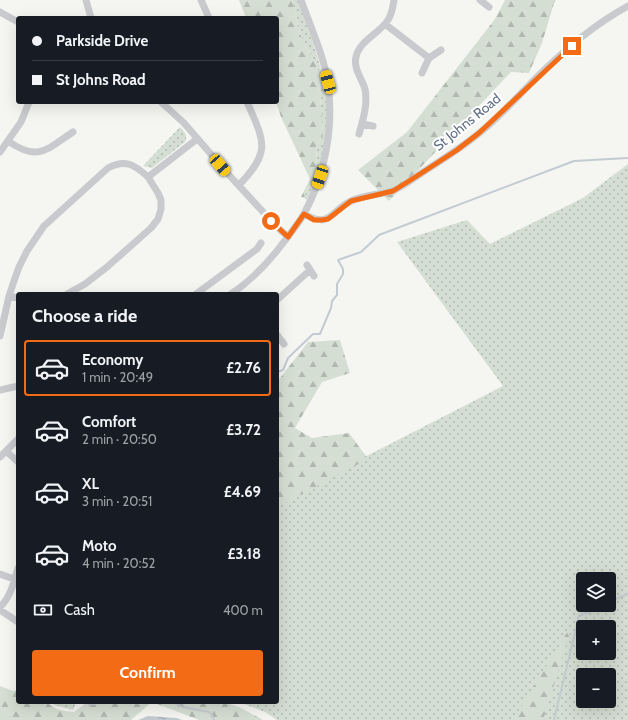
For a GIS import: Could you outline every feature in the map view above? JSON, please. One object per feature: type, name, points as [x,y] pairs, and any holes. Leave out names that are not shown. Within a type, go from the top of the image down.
[{"type":"street","points":[[86,0],[90,16]]},
{"type":"street","points":[[202,0],[209,16]]},
{"type":"street","points":[[234,292],[254,277],[271,260],[288,237],[304,214],[317,185],[322,168],[329,128],[330,104],[328,82],[302,0]]},
{"type":"street","points":[[360,134],[365,113],[366,95],[355,59],[359,50],[385,24],[391,14],[394,0]]},
{"type":"street","points":[[480,0],[489,7]]},
{"type":"street","name":"St Johns Road","points":[[304,214],[314,220],[328,219],[351,201],[393,191],[417,176],[457,150],[479,133],[572,46],[611,15],[628,6]]},
{"type":"street","points":[[0,12],[16,21]]},
{"type":"street","points":[[385,24],[429,58]]},
{"type":"street","points":[[422,73],[429,58],[441,50]]},
{"type":"street","points":[[0,152],[21,122],[28,104]]},
{"type":"street","points":[[163,104],[184,123],[277,228],[288,237]]},
{"type":"street","points":[[239,185],[250,174],[261,155],[261,133],[248,104]]},
{"type":"street","points":[[362,124],[373,126]]},
{"type":"street","points":[[8,141],[22,150],[36,153],[51,147],[73,132]]},
{"type":"street","points":[[148,177],[197,139]]},
{"type":"street","points":[[0,336],[9,296],[19,267],[44,226],[108,168],[122,163],[132,164],[148,177],[158,193],[161,200],[162,209],[158,220],[146,233],[107,267],[85,284],[71,292]]},
{"type":"street","points":[[199,292],[257,249],[261,243]]},
{"type":"street","points":[[279,298],[310,270]]},
{"type":"street","points":[[9,296],[16,298]]},
{"type":"street","points":[[279,338],[284,344]]},
{"type":"street","points":[[0,390],[16,386]]},
{"type":"street","points":[[0,457],[16,441]]},
{"type":"street","points":[[6,451],[16,460]]},
{"type":"street","points":[[0,574],[14,579]]},
{"type":"street","points":[[16,574],[10,593],[0,608],[16,620]]},
{"type":"green space","points":[[239,0],[292,0],[300,34],[318,68],[323,133],[322,139],[316,147],[317,157],[315,171],[304,198],[301,197],[310,179],[281,117],[277,104],[279,104],[279,16],[245,16]]},
{"type":"green space","points":[[292,0],[298,0],[313,44],[323,77],[327,103],[324,146],[317,174],[307,200],[304,198],[315,171],[317,157],[316,147],[323,133],[318,68],[300,34]]},
{"type":"green space","points":[[505,0],[556,0],[542,43],[529,73],[511,72],[389,201],[358,170],[407,132],[495,19]]},
{"type":"green space","points":[[180,127],[186,134],[185,142],[152,168],[143,166]]},
{"type":"green space","points":[[628,164],[628,720],[277,720],[265,712],[244,704],[279,704],[279,501],[503,386],[397,242],[467,220],[490,244],[583,198]]},
{"type":"green space","points":[[340,340],[350,373],[322,382],[295,428],[312,438],[349,433],[368,459],[279,506],[279,379],[308,342]]},
{"type":"green space","points":[[573,623],[543,720],[513,720]]},
{"type":"green space","points":[[0,686],[13,691],[16,690],[16,704],[49,704],[63,711],[70,712],[74,712],[84,704],[150,704],[131,720],[0,720]]},
{"type":"green space","points":[[54,704],[75,704],[73,710]]},
{"type":"green space","points":[[157,704],[230,704],[263,720],[199,720]]},
{"type":"water","points":[[148,716],[177,718],[182,720],[138,720]]},
{"type":"waterway","points":[[279,371],[283,370],[288,358],[313,334],[320,334],[331,308],[332,301],[337,295],[337,284],[343,274],[343,269],[338,260],[361,252],[379,235],[574,161],[628,158]]},
{"type":"waterway","points":[[616,599],[628,594]]},
{"type":"waterway","points":[[554,720],[579,616],[588,612]]},
{"type":"waterway","points":[[89,705],[94,704]]},
{"type":"waterway","points":[[176,704],[183,707],[209,712],[214,720]]},
{"type":"route","points":[[271,221],[288,237],[304,214],[314,220],[328,219],[351,201],[393,191],[457,150],[479,133],[514,101],[538,76],[572,46]]}]
